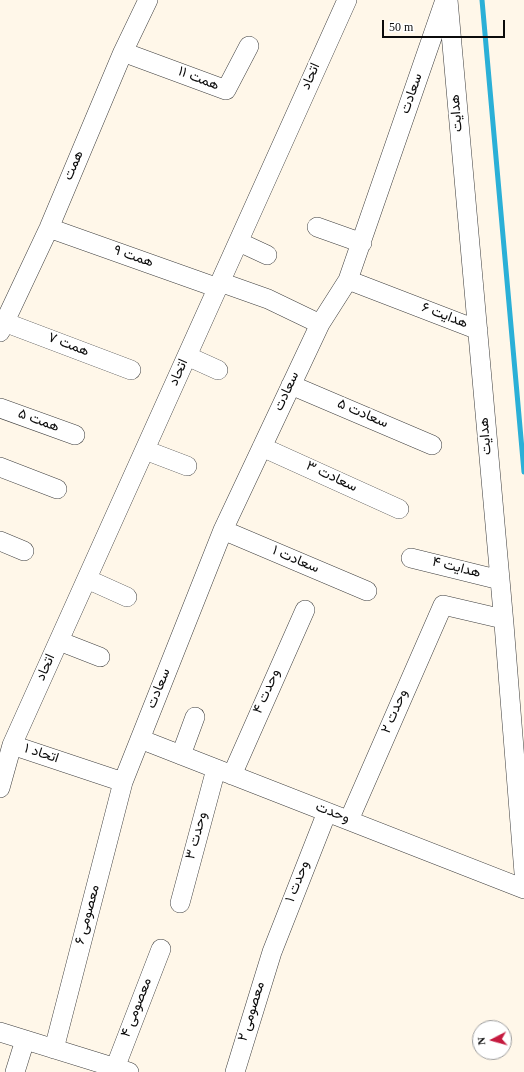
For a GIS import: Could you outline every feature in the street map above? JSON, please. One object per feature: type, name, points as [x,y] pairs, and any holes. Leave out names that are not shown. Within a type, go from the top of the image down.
[{"type":"street","name":"همت","points":[[2,327],[49,228],[123,52],[148,0]]},
{"type":"street","name":"اتحاد","points":[[0,788],[12,746],[347,0]]},
{"type":"street","name":"سعادت","points":[[124,782],[223,530],[320,324],[348,280],[447,0]]},
{"type":"street","name":"هدایت","points":[[447,0],[504,619],[524,873]]},
{"type":"street","name":"همت ۱۱","points":[[123,52],[226,90],[249,46]]},
{"type":"street","points":[[318,227],[362,244]]},
{"type":"street","name":"همت ۹","points":[[49,228],[219,285],[268,299],[320,324]]},
{"type":"street","points":[[239,242],[268,255]]},
{"type":"street","name":"هدایت ۶","points":[[348,280],[478,330]]},
{"type":"street","name":"همت ۷","points":[[2,327],[131,370]]},
{"type":"street","points":[[187,356],[218,370]]},
{"type":"street","name":"سعادت ۵","points":[[291,385],[432,445]]},
{"type":"street","name":"همت ۵","points":[[0,408],[76,435]]},
{"type":"street","name":"سعادت ۳","points":[[262,447],[399,509]]},
{"type":"street","points":[[145,450],[187,466]]},
{"type":"street","points":[[0,467],[57,489]]},
{"type":"street","name":"سعادت ۱","points":[[223,530],[367,591]]},
{"type":"street","points":[[0,541],[24,551]]},
{"type":"street","name":"هدایت ۴","points":[[411,558],[500,580]]},
{"type":"street","points":[[87,580],[127,597]]},
{"type":"street","name":"وحدت ۲","points":[[349,820],[443,605],[504,619]]},
{"type":"street","name":"وحدت ۴","points":[[224,772],[304,610]]},
{"type":"street","points":[[59,641],[100,657]]},
{"type":"street","points":[[181,755],[195,717]]},
{"type":"street","name":"وحدت","points":[[140,739],[524,889]]},
{"type":"street","name":"اتحاد ۱","points":[[12,746],[124,782]]},
{"type":"street","name":"وحدت ۳","points":[[180,903],[224,772]]},
{"type":"street","name":"معصومی ۶","points":[[54,1049],[124,782]]},
{"type":"street","name":"وحدت ۱","points":[[272,952],[327,812]]},
{"type":"street","name":"معصومی ۴","points":[[122,1070],[161,949]]},
{"type":"street","name":"معصومی ۲","points":[[235,1072],[272,952]]},
{"type":"street","points":[[0,1032],[54,1049],[81,1065],[122,1070]]},
{"type":"street","points":[[15,1072],[25,1040]]},
{"type":"waterway","points":[[482,0],[524,472]]}]
